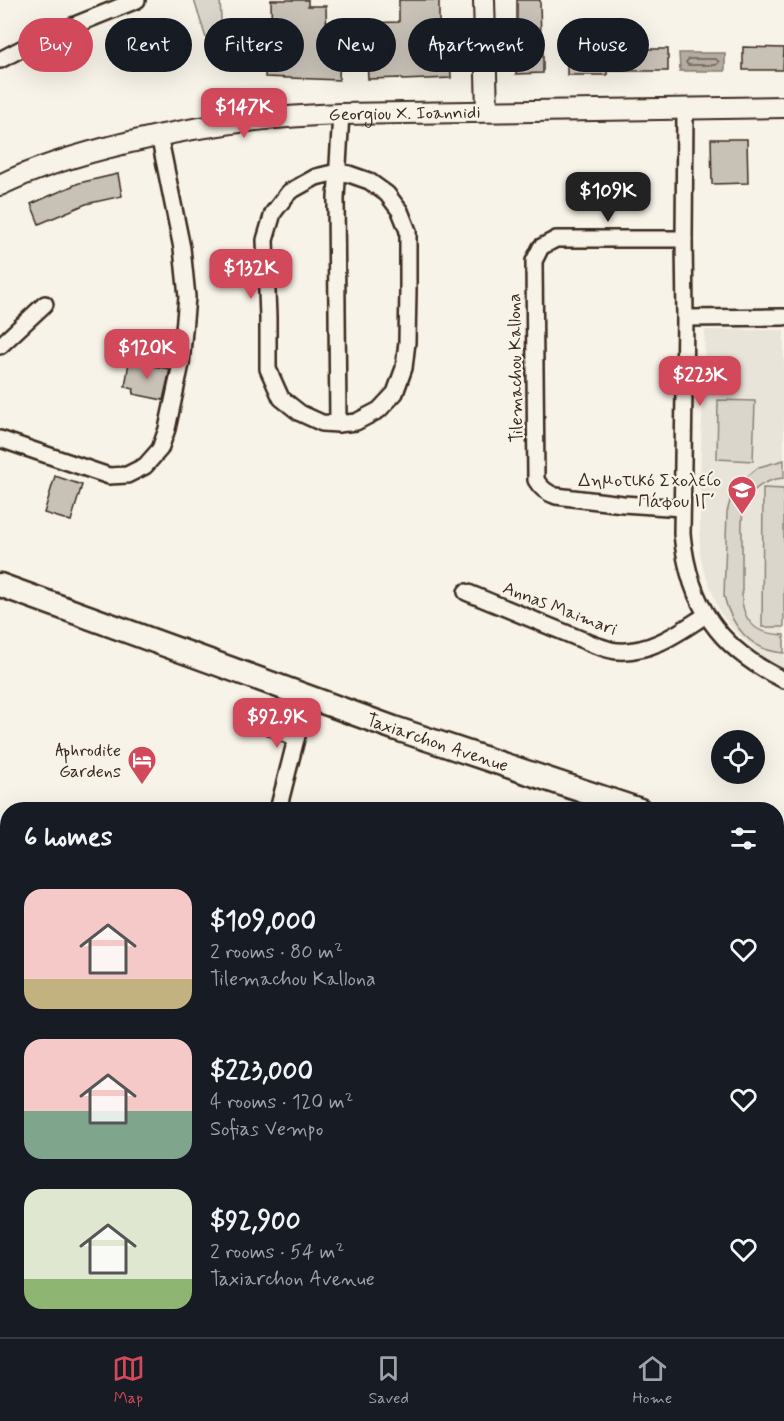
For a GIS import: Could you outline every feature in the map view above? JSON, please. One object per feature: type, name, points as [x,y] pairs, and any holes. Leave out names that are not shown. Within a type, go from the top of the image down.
[{"type":"main road","name":"Taxiarchon Avenue","points":[[0,585],[394,728],[616,802]]},
{"type":"street","points":[[0,60],[40,39],[137,0]]},
{"type":"street","points":[[484,0],[487,111]]},
{"type":"street","name":"Georgiou X. Ioannidi","points":[[0,186],[54,163],[104,148],[159,135],[256,119],[341,114],[784,107]]},
{"type":"street","points":[[685,109],[682,508],[685,559],[697,597],[706,615],[736,651],[752,663],[784,680]]},
{"type":"street","points":[[338,424],[336,198],[341,114]]},
{"type":"street","points":[[0,439],[109,476],[127,475],[145,466],[160,450],[182,364],[187,297],[182,248],[159,135]]},
{"type":"street","points":[[338,172],[369,181],[387,194],[400,211],[408,231],[408,278],[407,342],[404,368],[395,393],[379,410],[356,422],[338,424],[322,423],[300,413],[281,399],[268,369],[265,240],[273,213],[289,192],[316,177],[338,172]]},
{"type":"street","name":"Tilemachou Kallona","points":[[682,508],[556,496],[538,485],[536,480],[534,261],[541,247],[556,239],[684,239]]},
{"type":"street","points":[[0,346],[45,304]]},
{"type":"street","points":[[685,318],[784,317]]},
{"type":"street","name":"Annas Maimari","points":[[466,592],[595,645],[617,651],[641,649],[663,642],[706,615]]},
{"type":"street","points":[[280,802],[309,697]]},
{"type":"street","points":[[260,721],[296,739]]},
{"type":"shaded area","points":[[194,0],[220,0],[221,18],[204,18],[204,32]]},
{"type":"shaded area","name":"Δημοτικό Σχολείο Πάφου ΙΓ΄","points":[[705,330],[784,330],[784,670],[767,661],[733,629],[720,613],[703,568],[700,553],[700,478]]},
{"type":"shaded area","points":[[718,400],[755,401],[753,461],[717,459]]},
{"type":"shaded area","points":[[784,460],[784,478],[771,480],[754,490],[744,507],[742,515],[742,602],[747,618],[756,628],[768,633],[784,635],[784,653],[762,647],[744,635],[737,627],[724,596],[727,512],[731,497],[744,479],[759,467]]},
{"type":"shaded area","points":[[763,488],[784,489],[784,627],[762,627]]},
{"type":"water","points":[[679,53],[725,53],[725,71],[680,71]]},
{"type":"building","points":[[271,0],[308,0],[308,6],[326,6],[326,18],[316,18],[316,72],[339,72],[339,80],[265,77],[265,72],[304,72],[304,18],[271,18]]},
{"type":"building","points":[[399,0],[439,0],[439,18],[408,18],[408,72],[451,72],[451,78],[368,79],[368,72],[396,72],[396,22],[399,22]]},
{"type":"building","points":[[517,0],[540,0],[540,18],[517,18]]},
{"type":"building","points":[[743,47],[784,48],[783,70],[743,70]]},
{"type":"building","points":[[649,49],[668,49],[668,71],[649,71]]},
{"type":"building","points":[[516,72],[543,72],[543,73],[516,74]]},
{"type":"building","points":[[567,72],[607,72],[607,75],[567,75]]},
{"type":"building","points":[[711,139],[747,139],[748,183],[712,184]]},
{"type":"building","points":[[118,174],[122,196],[86,204],[39,224],[31,204],[79,183]]},
{"type":"building","points":[[129,362],[170,369],[163,400],[133,394],[134,389],[125,387]]},
{"type":"building","points":[[55,476],[82,485],[71,521],[44,513]]},
{"type":"place","name":"Δημοτικό Σχολείο Πάφου ΙΓ΄","points":[[742,516]]},
{"type":"place","name":"Aphrodite Gardens","points":[[142,786]]}]
